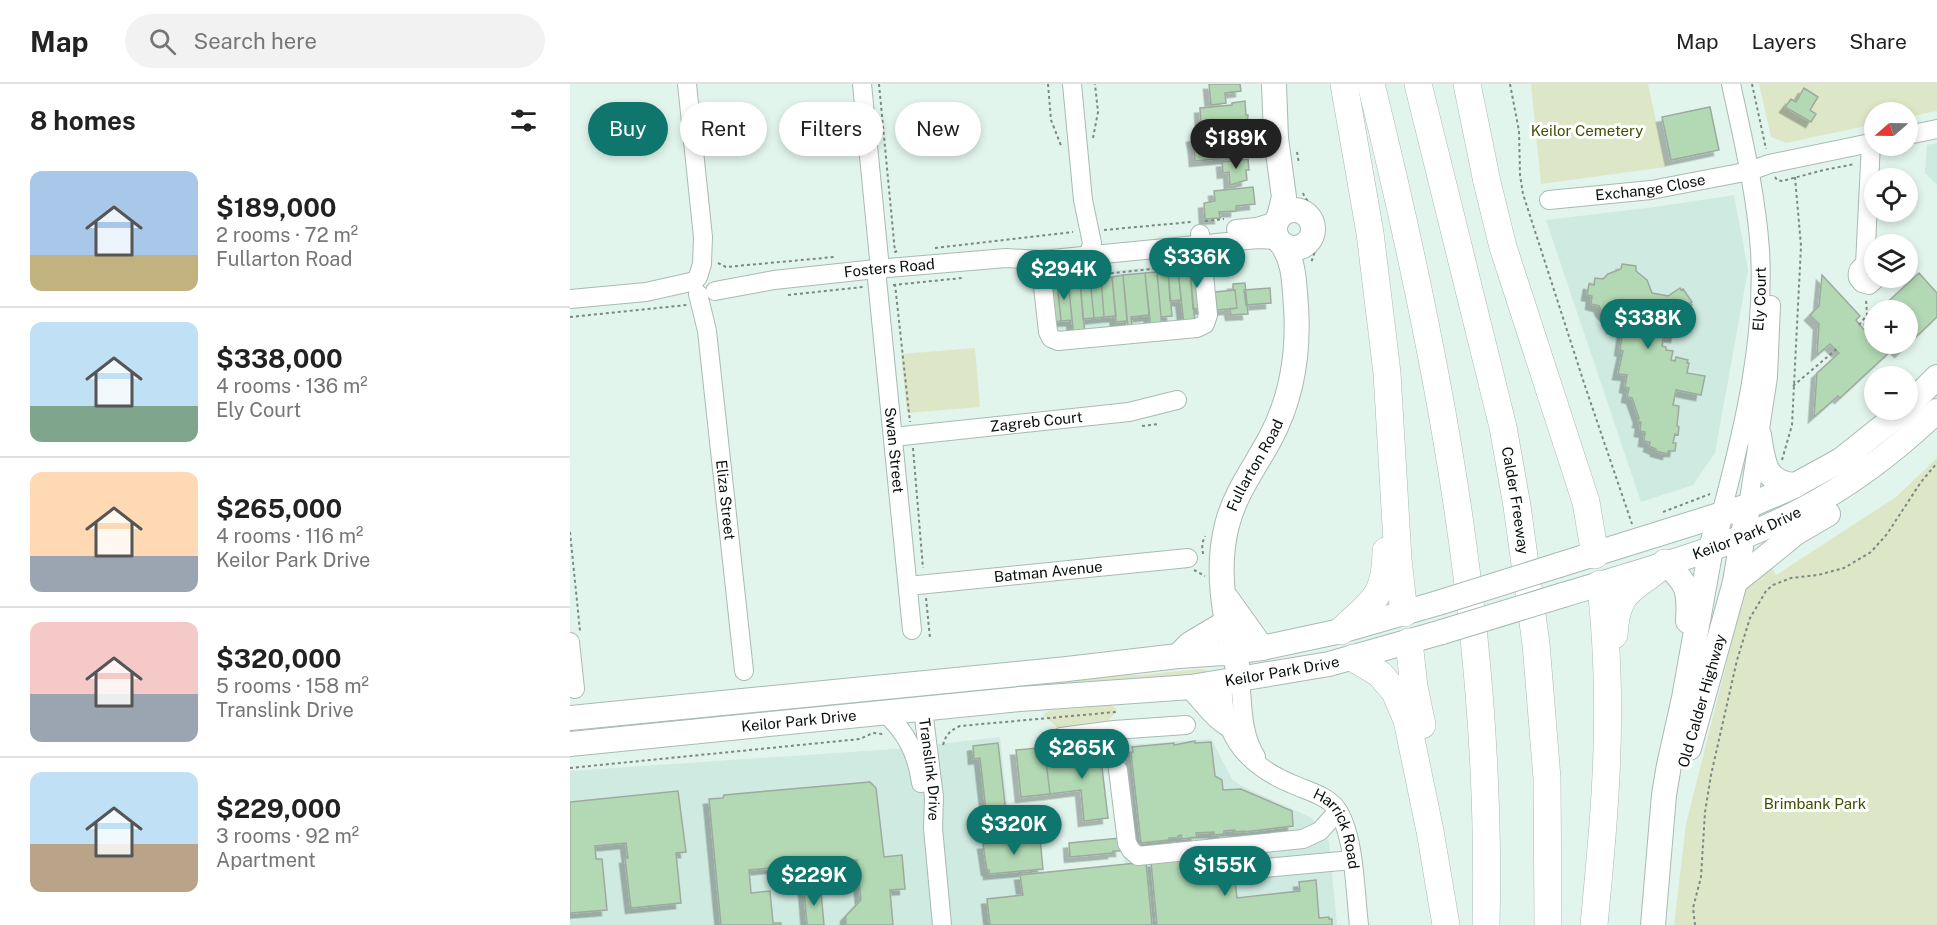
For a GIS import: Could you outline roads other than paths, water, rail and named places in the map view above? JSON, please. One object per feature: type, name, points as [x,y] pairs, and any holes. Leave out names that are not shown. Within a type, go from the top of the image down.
[{"type":"highway","points":[[1344,84],[1377,280],[1387,373],[1398,559],[1404,613]]},
{"type":"highway","points":[[1371,84],[1432,356],[1468,577],[1484,746],[1488,859],[1486,925]]},
{"type":"highway","name":"Calder Freeway","points":[[1418,84],[1503,427],[1523,551],[1540,689],[1547,778],[1548,925]]},
{"type":"highway","points":[[1430,84],[1488,329],[1503,427]]},
{"type":"highway","points":[[1467,84],[1503,247],[1586,502],[1595,555]]},
{"type":"highway","points":[[1341,631],[1371,605],[1377,596],[1384,575],[1391,440]]},
{"type":"highway","points":[[1608,703],[1613,672],[1616,615],[1619,606],[1627,592],[1651,576],[1665,563]]},
{"type":"highway","points":[[1594,925],[1605,801],[1608,703],[1605,615],[1600,584]]},
{"type":"highway","points":[[1409,642],[1414,687],[1438,815],[1446,880],[1447,925]]},
{"type":"highway","points":[[1353,658],[1380,674],[1395,692],[1407,720],[1447,925]]},
{"type":"main road","name":"Fullarton Road","points":[[1232,680],[1223,592],[1222,549],[1231,513],[1243,485],[1276,426],[1292,378],[1297,334],[1296,292],[1289,256],[1279,231],[1284,197],[1276,138],[1274,84]]},
{"type":"main road","name":"Fullarton Road","points":[[1276,109],[1291,154],[1293,184],[1298,200],[1307,215]]},
{"type":"main road","points":[[1289,210],[1296,210],[1307,215],[1312,226],[1309,242],[1293,248],[1279,231],[1289,210]]},
{"type":"main road","name":"Fullarton Road","points":[[1296,292],[1309,242]]},
{"type":"main road","points":[[1918,396],[1937,377]]},
{"type":"main road","name":"Keilor Park Drive","points":[[570,744],[885,713],[925,721],[1020,699],[1191,687],[1353,658],[1600,584],[1743,536],[1803,510],[1865,472],[1906,441],[1937,411]]},
{"type":"main road","name":"Keilor Park Drive","points":[[570,718],[1178,656],[1228,642],[1262,648],[1341,631],[1595,555],[1723,504],[1748,506],[1796,485],[1841,460],[1893,420]]},
{"type":"main road","points":[[1735,582],[1797,532],[1857,497],[1893,471],[1937,432]]},
{"type":"main road","points":[[1759,435],[1763,459],[1771,476],[1780,483],[1796,485]]},
{"type":"main road","name":"Old Calder Highway","points":[[1653,925],[1664,795],[1711,548],[1723,504]]},
{"type":"main road","name":"Old Calder Highway","points":[[1656,897],[1683,767],[1735,582],[1748,506]]},
{"type":"main road","points":[[1595,555],[1600,584]]},
{"type":"main road","points":[[1665,563],[1683,580],[1689,596],[1684,698]]},
{"type":"main road","points":[[1223,592],[1262,648]]},
{"type":"main road","points":[[1404,613],[1409,642]]},
{"type":"main road","points":[[921,683],[925,721]]},
{"type":"main road","points":[[1191,687],[1216,717],[1228,724]]},
{"type":"street","name":"Eliza Street","points":[[687,84],[703,237],[702,264],[707,331],[744,671]]},
{"type":"street","name":"Swan Street","points":[[862,84],[884,269],[893,437],[916,585],[912,630]]},
{"type":"street","points":[[1072,84],[1088,241]]},
{"type":"street","name":"Ely Court","points":[[1731,84],[1760,167]]},
{"type":"street","name":"Ely Court","points":[[1742,84],[1766,200],[1771,274],[1762,360],[1759,435],[1748,506]]},
{"type":"street","points":[[1918,133],[1937,129]]},
{"type":"street","name":"Exchange Close","points":[[1550,200],[1651,190],[1760,167],[1864,149]]},
{"type":"street","points":[[1871,234],[1874,156]]},
{"type":"street","name":"Fosters Road","points":[[570,299],[704,285],[778,288],[884,269],[1006,258],[1042,248],[1088,241],[1258,238],[1279,231]]},
{"type":"street","points":[[1041,265],[1048,332],[1051,338],[1058,341],[1197,328],[1205,324],[1208,315],[1201,239]]},
{"type":"street","name":"Fosters Road","points":[[1006,258],[1041,265],[1088,241]]},
{"type":"street","name":"Ely Court","points":[[1723,504],[1762,360]]},
{"type":"street","name":"Zagreb Court","points":[[893,437],[1128,412],[1177,400]]},
{"type":"street","name":"Batman Avenue","points":[[916,585],[1188,558]]},
{"type":"street","points":[[575,637],[575,689]]},
{"type":"street","points":[[1232,680],[1245,730],[1255,755],[1264,768]]},
{"type":"street","name":"Harrick Road","points":[[1232,680],[1223,704],[1228,724],[1242,751],[1276,777],[1328,800],[1338,811],[1347,829],[1359,925]]},
{"type":"street","name":"Translink Drive","points":[[885,713],[904,735],[916,760],[923,799],[933,828]]},
{"type":"street","name":"Translink Drive","points":[[925,721],[934,797],[933,828],[942,925]]},
{"type":"street","points":[[1061,737],[1186,725]]},
{"type":"street","points":[[1118,770],[1127,843],[1138,856],[1303,839],[1320,831],[1338,811]]},
{"type":"street","points":[[1243,870],[1352,860]]},
{"type":"park label","name":"Keilor Cemetery","points":[[1587,131]]},
{"type":"park label","name":"Brimbank Park","points":[[1815,804]]}]
